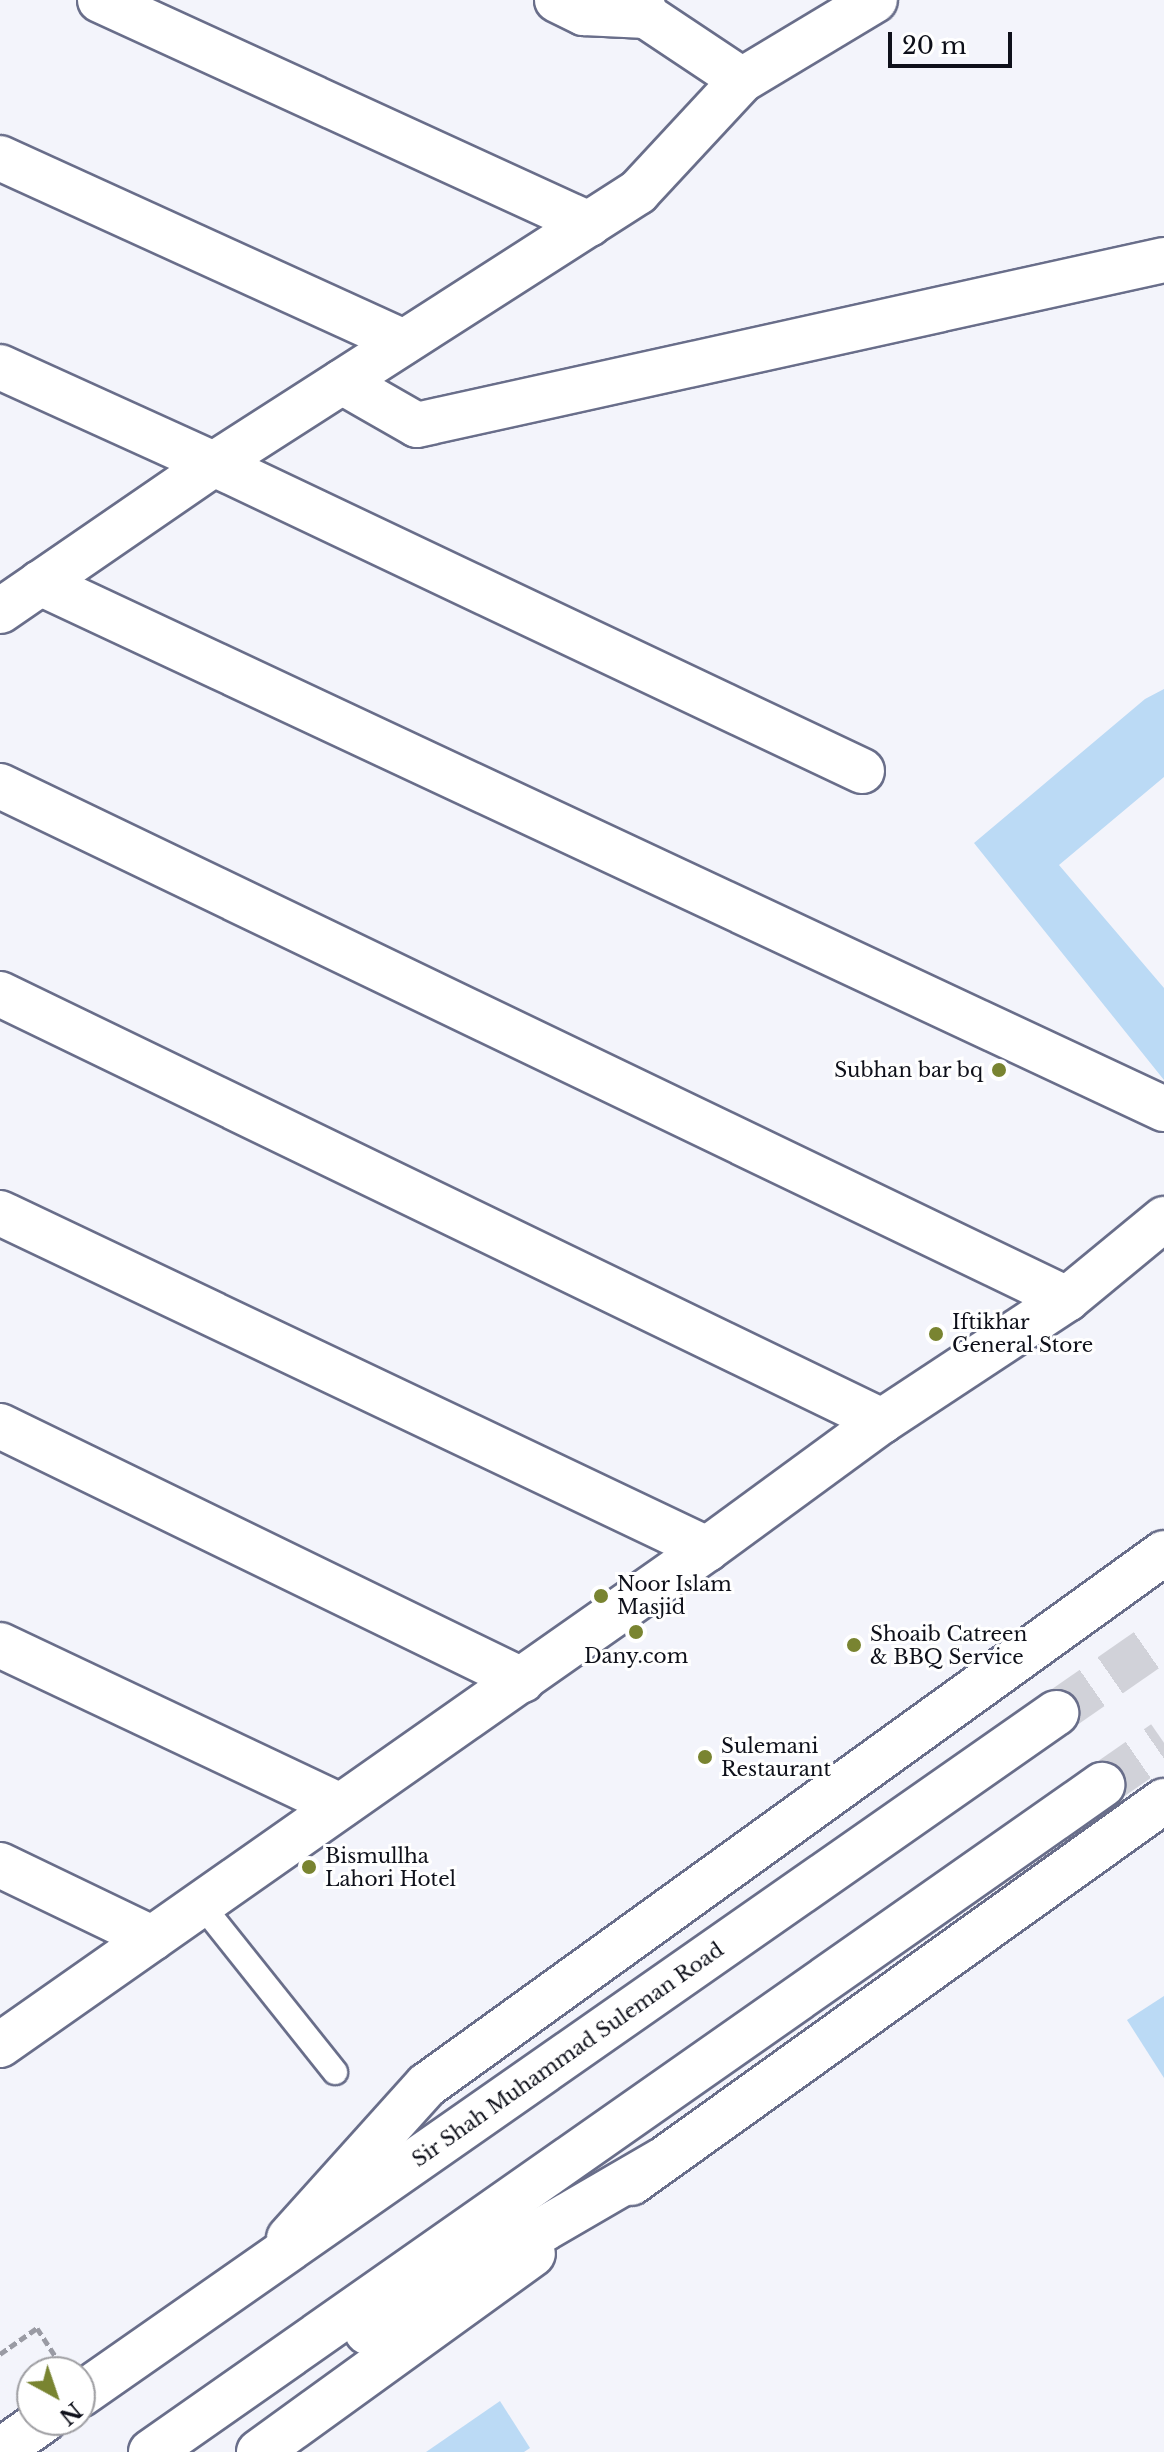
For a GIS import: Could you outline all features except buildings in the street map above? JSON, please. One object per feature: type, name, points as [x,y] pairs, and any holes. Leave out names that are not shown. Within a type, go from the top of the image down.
[{"type":"main road","points":[[100,0],[589,224]]},
{"type":"main road","points":[[557,0],[584,13],[644,8],[742,80]]},
{"type":"main road","points":[[0,611],[214,464],[638,192],[742,80],[875,0]]},
{"type":"main road","points":[[0,158],[403,342]]},
{"type":"main road","points":[[342,382],[417,425],[1164,260]]},
{"type":"main road","points":[[0,367],[214,464],[862,771]]},
{"type":"main road","points":[[40,583],[1164,1109]]},
{"type":"main road","points":[[0,786],[1067,1299]]},
{"type":"main road","points":[[0,994],[882,1421]]},
{"type":"main road","points":[[0,1213],[707,1549]]},
{"type":"main road","points":[[0,2045],[522,1680],[882,1421],[1067,1299],[1164,1219]]},
{"type":"main road","points":[[0,1426],[522,1680]]},
{"type":"main road","points":[[257,2273],[427,2085],[1164,1553]]},
{"type":"main road","points":[[0,1645],[340,1806]]},
{"type":"main road","name":"Sir Shah Muhammad Suleman Road","points":[[96,2384],[1056,1713]]},
{"type":"main road","points":[[154,2450],[1102,1785]]},
{"type":"main road","points":[[259,2452],[1164,1801]]},
{"type":"main road","points":[[0,1865],[152,1938]]},
{"type":"main road","points":[[154,2450],[283,2381],[663,2160]]},
{"type":"main road","points":[[0,2451],[21,2436]]},
{"type":"lane","points":[[201,1904],[335,2072]]},
{"type":"path","points":[[0,2354],[37,2328],[56,2356]]},
{"type":"tunnel","points":[[1056,1713],[1164,1638]]},
{"type":"tunnel","points":[[1102,1785],[1164,1742]]},
{"type":"place","name":"Subhan bar bq","points":[[999,1070]]},
{"type":"place","name":"Iftikhar General Store","points":[[936,1334]]},
{"type":"place","name":"Noor Islam Masjid","points":[[601,1596]]},
{"type":"place","name":"Dany.com","points":[[636,1632]]},
{"type":"place","name":"Shoaib Catreen & BBQ Service","points":[[854,1645]]},
{"type":"place","name":"Sulemani Restaurant","points":[[705,1757]]},
{"type":"place","name":"Bismullha Lahori Hotel","points":[[309,1867]]}]
